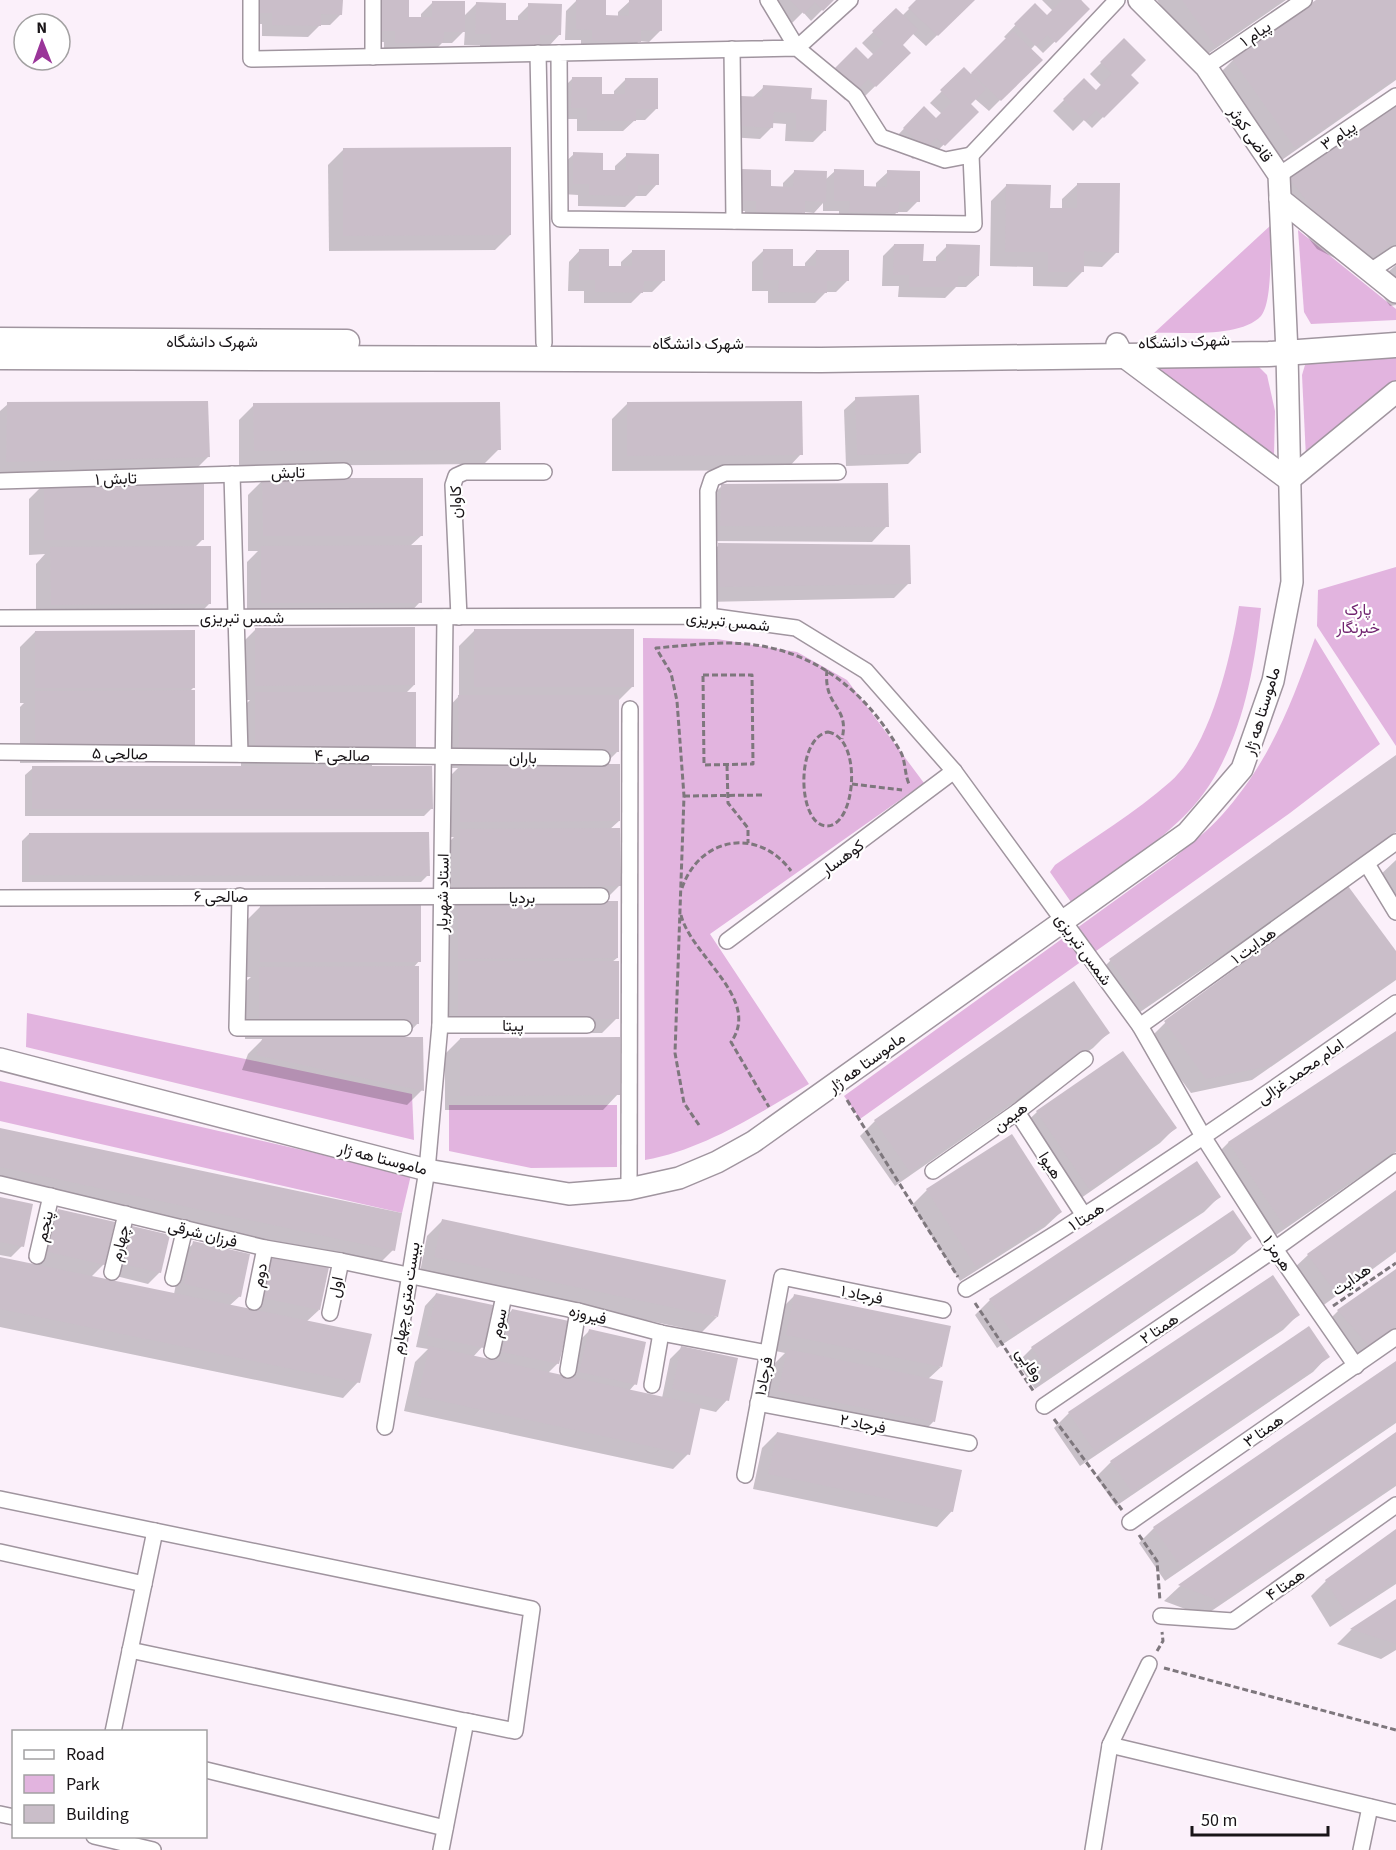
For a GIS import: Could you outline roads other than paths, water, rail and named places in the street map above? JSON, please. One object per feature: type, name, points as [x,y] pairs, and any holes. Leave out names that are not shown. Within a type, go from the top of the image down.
[{"type":"main road","name":"قاضی کوثر","points":[[1139,0],[1206,67],[1279,174],[1287,345]]},
{"type":"main road","points":[[1280,198],[1368,272],[1396,292]]},
{"type":"main road","name":"شهرک دانشگاه","points":[[0,340],[544,343],[1120,350],[1287,345],[1396,332]]},
{"type":"main road","points":[[1287,345],[1396,345]]},
{"type":"main road","name":"ماموستا هه ژار","points":[[0,1059],[427,1170],[569,1194],[629,1189],[679,1178],[717,1162],[753,1142],[1187,833],[1242,769],[1273,681],[1292,582],[1287,345]]},
{"type":"main road","points":[[0,357],[832,360],[1120,350],[1289,480],[1396,392]]},
{"type":"street","points":[[250,0],[251,59],[797,48],[850,0]]},
{"type":"street","points":[[373,0],[373,57]]},
{"type":"street","points":[[768,0],[797,48],[855,96],[881,137],[945,160],[971,155],[1117,0]]},
{"type":"street","name":"پیام ۱","points":[[1206,67],[1304,0]]},
{"type":"street","points":[[732,49],[734,221]]},
{"type":"street","points":[[538,53],[544,343]]},
{"type":"street","points":[[559,53],[560,219],[974,224],[971,155]]},
{"type":"street","name":"پیام ۳","points":[[1279,174],[1396,96]]},
{"type":"street","points":[[1368,272],[1396,254]]},
{"type":"street","name":"تابش","points":[[232,474],[344,471]]},
{"type":"street","name":"کاوان","points":[[452,617],[453,485],[456,476],[465,472],[544,472]]},
{"type":"street","points":[[709,616],[708,491],[712,479],[725,473],[838,472]]},
{"type":"street","points":[[232,474],[240,754]]},
{"type":"street","name":"تابش ۱","points":[[0,482],[232,474]]},
{"type":"street","name":"شمس تبریزی","points":[[0,618],[709,616],[796,628],[866,671],[954,771],[1140,1026],[1204,1138]]},
{"type":"street","name":"استاد شهریار","points":[[427,1170],[440,1025],[444,756],[452,617]]},
{"type":"street","points":[[629,1189],[630,709]]},
{"type":"street","name":"صالحی ۵","points":[[0,752],[240,754]]},
{"type":"street","name":"صالحی ۴","points":[[240,754],[444,756]]},
{"type":"street","name":"باران","points":[[444,756],[602,758]]},
{"type":"street","name":"کوهسار","points":[[727,941],[954,771]]},
{"type":"street","name":"هدایت ۱","points":[[1140,1026],[1396,842]]},
{"type":"street","points":[[1366,864],[1396,912]]},
{"type":"street","points":[[240,896],[237,1028],[404,1028]]},
{"type":"street","name":"بردیا","points":[[443,897],[601,896]]},
{"type":"street","name":"صالحی ۶","points":[[0,898],[443,897]]},
{"type":"street","name":"امام محمد غزالی","points":[[1204,1138],[1396,1003]]},
{"type":"street","name":"پیتا","points":[[440,1025],[587,1025]]},
{"type":"street","name":"هیمن","points":[[933,1171],[1017,1112],[1085,1059]]},
{"type":"street","name":"هیوا","points":[[1017,1112],[1085,1217]]},
{"type":"street","name":"همتا ۱","points":[[966,1289],[1085,1217],[1204,1138]]},
{"type":"street","name":"هرمز ۱","points":[[1204,1138],[1275,1249],[1356,1366]]},
{"type":"street","name":"همتا ۲","points":[[1044,1406],[1275,1249],[1396,1162]]},
{"type":"street","name":"بیست متری چهارم","points":[[385,1427],[427,1170]]},
{"type":"street","name":"فرزان شرقی","points":[[0,1184],[265,1248],[341,1261],[408,1277]]},
{"type":"street","name":"پنجم","points":[[37,1256],[51,1196]]},
{"type":"street","name":"چهارم","points":[[112,1272],[126,1214]]},
{"type":"street","points":[[173,1278],[185,1228]]},
{"type":"street","name":"دوم","points":[[254,1302],[265,1248]]},
{"type":"street","name":"اول","points":[[330,1313],[341,1261]]},
{"type":"street","name":"فیروزه","points":[[408,1277],[578,1311],[661,1333],[767,1353]]},
{"type":"street","name":"فرجاد ۱","points":[[782,1277],[943,1310]]},
{"type":"street","name":"فرجاد۱","points":[[745,1475],[782,1277]]},
{"type":"street","name":"سوم","points":[[492,1351],[504,1296]]},
{"type":"street","points":[[568,1371],[578,1311]]},
{"type":"street","points":[[652,1385],[661,1333]]},
{"type":"street","name":"همتا ۳","points":[[1130,1522],[1396,1337]]},
{"type":"street","name":"فرجاد ۲","points":[[758,1403],[969,1443]]},
{"type":"street","points":[[0,1499],[532,1610],[515,1731],[130,1650]]},
{"type":"street","name":"همتا ۴","points":[[1161,1616],[1233,1621],[1396,1505]]},
{"type":"street","points":[[113,1730],[155,1531]]},
{"type":"street","points":[[0,1552],[144,1584]]},
{"type":"street","points":[[1097,1849],[1110,1745],[1149,1664]]},
{"type":"street","points":[[441,1850],[466,1721],[474,1723]]},
{"type":"street","points":[[1110,1745],[1396,1813]]},
{"type":"street","points":[[207,1770],[445,1828]]},
{"type":"street","points":[[1361,1850],[1370,1807]]},
{"type":"street","points":[[101,1838],[153,1850]]},
{"type":"park label","name":"پارک خبرنگار","points":[[1358,618]]}]
